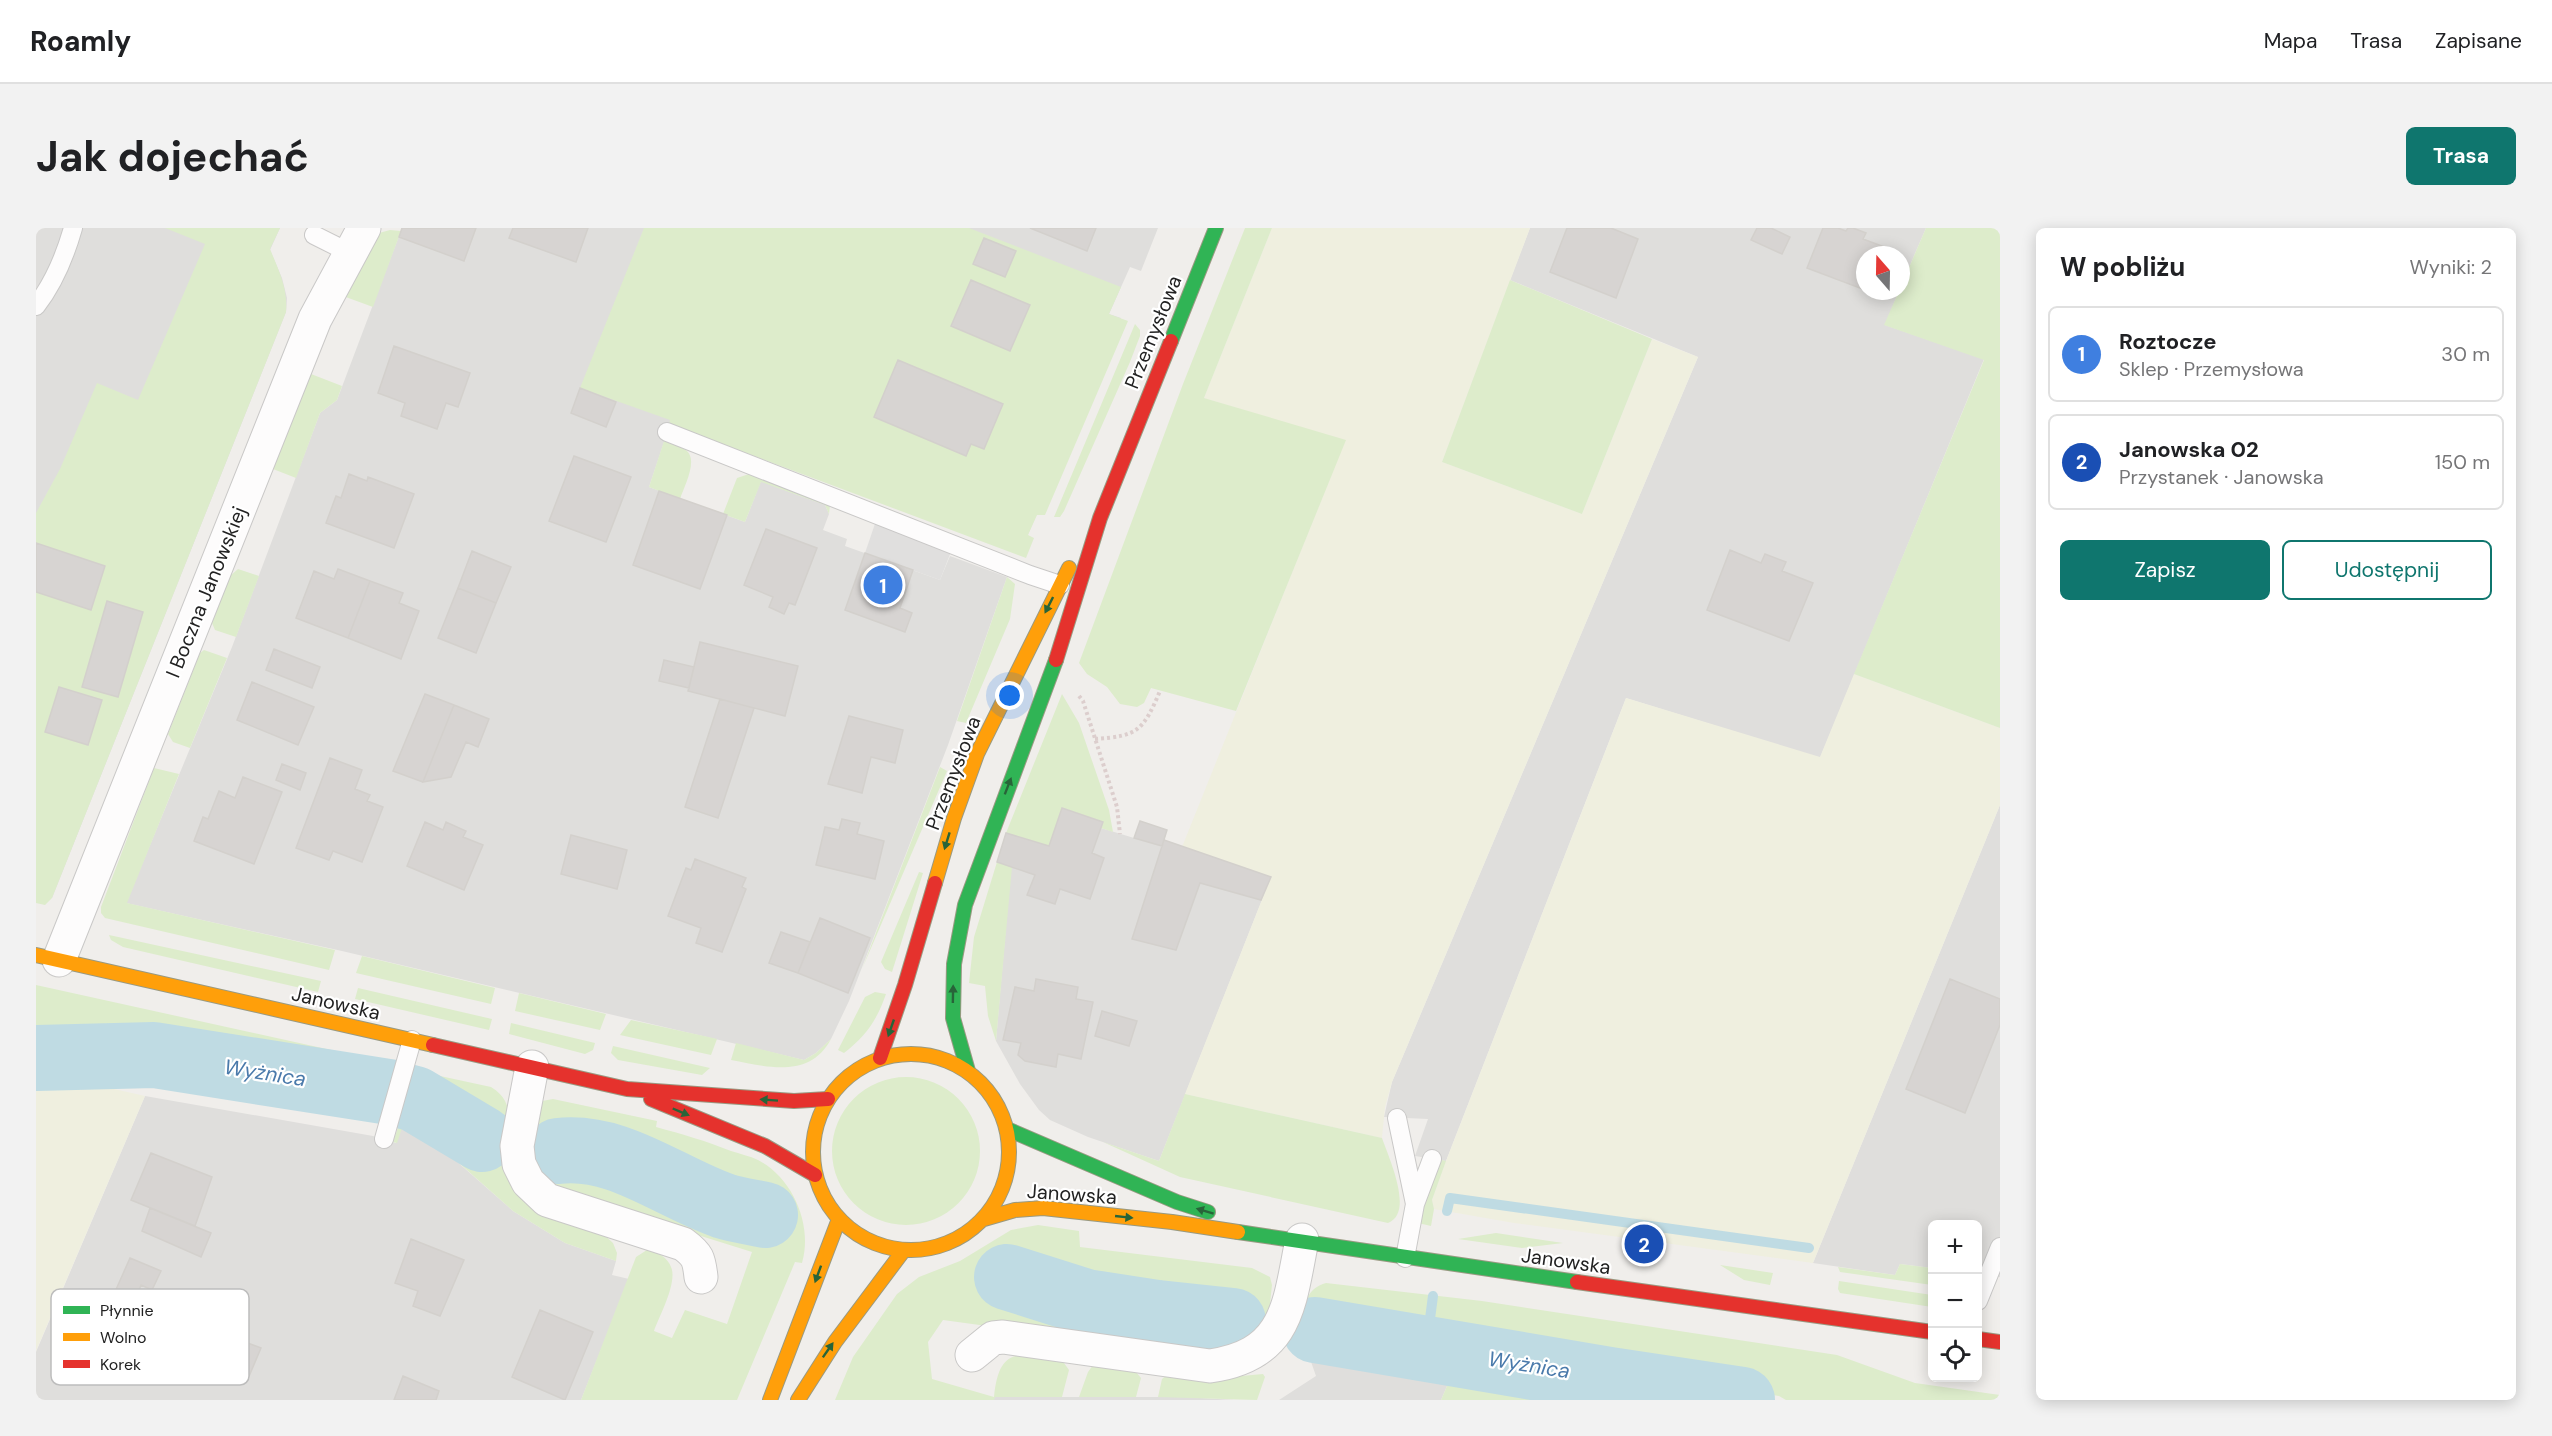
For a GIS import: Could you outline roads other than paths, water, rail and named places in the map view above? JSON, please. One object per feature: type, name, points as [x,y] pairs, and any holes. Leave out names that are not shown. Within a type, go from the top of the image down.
[{"type":"main road","name":"Przemysłowa","points":[[968,1071],[953,1018],[954,964],[958,937],[976,870],[1050,676],[1100,518],[1216,228]]},
{"type":"main road","name":"Przemysłowa","points":[[880,1058],[905,985],[954,818],[977,754],[1060,585],[1100,518]]},
{"type":"main road","name":"Janowska","points":[[48,958],[627,1089],[794,1101],[828,1099]]},
{"type":"main road","points":[[910,1053],[940,1058],[968,1071],[990,1092],[998,1106],[1007,1129],[1010,1153],[1003,1188],[984,1219],[970,1231],[939,1246],[904,1250],[880,1245],[865,1238],[838,1219],[828,1206],[815,1175],[812,1160],[814,1135],[820,1112],[828,1099],[850,1074],[880,1058],[910,1053]]},
{"type":"main road","name":"Janowska","points":[[627,1089],[765,1146],[815,1175]]},
{"type":"main road","name":"Janowska","points":[[1007,1129],[1177,1202],[1302,1240]]},
{"type":"main road","name":"Janowska","points":[[984,1219],[1015,1210],[1043,1208],[1172,1222],[1302,1240],[1405,1258],[1928,1331]]},
{"type":"main road","points":[[770,1400],[838,1219]]},
{"type":"main road","points":[[798,1400],[853,1314],[904,1250]]},
{"type":"main road","points":[[1982,1340],[2000,1342]]},
{"type":"street","name":"I Boczna Janowskiej","points":[[48,958],[315,319],[357,240]]},
{"type":"street","points":[[532,1067],[517,1146],[519,1164],[528,1182],[547,1200],[683,1244],[695,1253],[700,1263],[701,1277]]},
{"type":"street","points":[[972,1355],[993,1338],[1003,1337],[1210,1366],[1237,1360],[1269,1342],[1283,1320],[1290,1300],[1302,1240]]},
{"type":"lane","points":[[36,306],[45,295],[64,259],[73,228]]},
{"type":"lane","points":[[314,234],[357,240]]},
{"type":"lane","points":[[667,432],[1060,585]]},
{"type":"lane","points":[[384,1139],[412,1040]]},
{"type":"lane","points":[[1397,1118],[1415,1204]]},
{"type":"lane","points":[[1405,1258],[1415,1204],[1432,1159]]},
{"type":"lane","points":[[1982,1289],[2000,1248]]},
{"type":"waterway","name":"Wyżnica","points":[[36,1058],[154,1055],[389,1092],[415,1099],[482,1139]]},
{"type":"waterway","name":"Wyżnica","points":[[558,1151],[602,1154],[622,1160],[724,1206],[765,1215]]},
{"type":"waterway","points":[[1447,1211],[1450,1198],[1809,1248]]},
{"type":"waterway","name":"Wyżnica","points":[[1007,1277],[1086,1302],[1233,1321]]},
{"type":"waterway","points":[[1426,1349],[1433,1296]]},
{"type":"waterway","name":"Wyżnica","points":[[1315,1330],[1742,1400]]},
{"type":"place","name":"Roztocze","points":[[883,585]]},
{"type":"place","name":"Janowska 02","points":[[1644,1244]]}]
